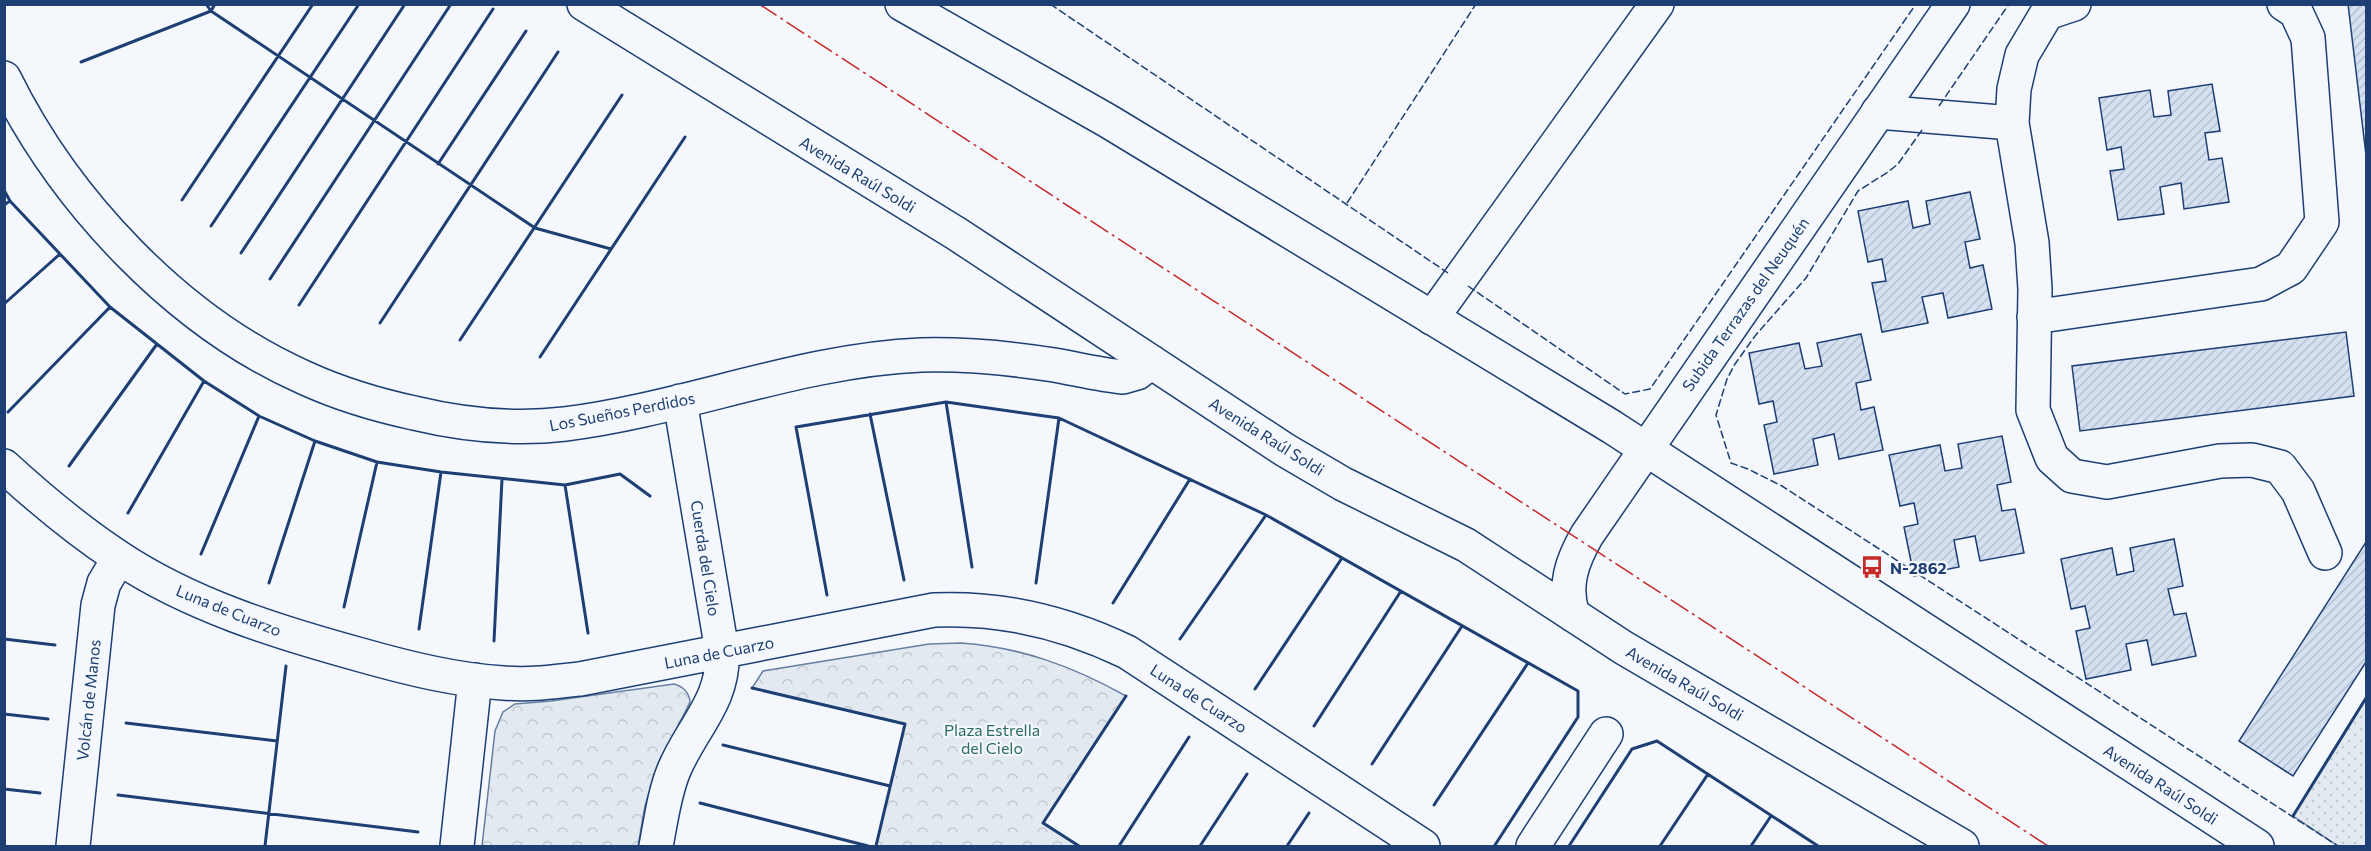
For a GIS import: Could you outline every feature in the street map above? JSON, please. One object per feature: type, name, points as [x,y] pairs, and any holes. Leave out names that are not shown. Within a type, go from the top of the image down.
[{"type":"main road","name":"Avenida Raúl Soldi","points":[[584,4],[957,234],[1285,450],[1343,484],[1496,562],[1573,615],[1962,846]]},
{"type":"main road","name":"Avenida Raúl Soldi","points":[[902,4],[1108,121],[1646,448],[2257,846]]},
{"type":"main road","points":[[1432,318],[1657,4]]},
{"type":"main road","name":"Subida Terrazas del Neuquén","points":[[1573,615],[1568,589],[1575,556],[1646,448],[1953,4]]},
{"type":"main road","points":[[2074,4],[2047,13],[2022,55],[2014,89],[2012,123],[2032,243],[2033,410],[2052,458],[2072,476],[2107,482],[2220,461],[2252,460],[2280,467],[2298,491],[2325,553]]},
{"type":"main road","points":[[2034,317],[2261,284],[2291,268],[2322,222],[2308,38],[2296,12],[2284,4]]},
{"type":"main road","name":"Los Sueños Perdidos","points":[[4,78],[22,112],[62,172],[130,253],[156,278],[211,323],[240,343],[303,378],[403,411],[468,424],[535,427],[568,424],[820,369],[886,358],[920,356],[1016,359],[1123,377],[1137,373],[1151,362]]},
{"type":"main road","points":[[1878,112],[2012,123]]},
{"type":"main road","name":"Cuerda del Cielo","points":[[656,846],[665,800],[674,770],[723,672],[722,651],[680,401]]},
{"type":"main road","name":"Luna de Cuarzo","points":[[4,466],[55,510],[119,558],[188,595],[271,628],[376,659],[475,680],[522,683],[556,682],[934,610],[969,609],[1040,620],[1093,636],[1127,652],[1423,846]]},
{"type":"main road","name":"Volcán de Manos","points":[[73,846],[98,605],[104,583],[119,558]]},
{"type":"main road","points":[[457,846],[475,680]]},
{"type":"main road","points":[[1533,846],[1606,734]]},
{"type":"green space","name":"Plaza Estrella del Cielo","points":[[961,643],[1005,649],[1046,660],[1087,676],[1126,696],[1043,822],[1079,846],[876,846],[905,724],[752,688],[763,671],[929,644]]},
{"type":"green space","points":[[674,684],[685,690],[690,702],[657,768],[645,806],[638,846],[482,846],[495,731],[503,712],[515,704]]},
{"type":"green space","points":[[2366,698],[2366,846],[2338,846],[2293,816]]},
{"type":"building","points":[[2348,4],[2366,4],[2366,155]]},
{"type":"building","points":[[2212,84],[2220,131],[2205,133],[2209,160],[2222,158],[2229,202],[2184,209],[2181,183],[2160,187],[2164,214],[2118,220],[2110,171],[2124,169],[2121,147],[2107,150],[2099,98],[2150,90],[2154,117],[2171,115],[2168,91]]},
{"type":"building","points":[[1970,192],[1980,239],[1965,242],[1970,268],[1983,265],[1992,309],[1948,318],[1943,293],[1922,297],[1928,323],[1882,332],[1872,283],[1886,281],[1882,259],[1868,262],[1858,211],[1908,201],[1913,228],[1930,224],[1926,201]]},
{"type":"building","points":[[2346,332],[2354,396],[2080,431],[2072,366]]},
{"type":"building","points":[[1861,334],[1871,380],[1856,383],[1861,410],[1874,407],[1883,450],[1839,459],[1834,434],[1813,439],[1818,465],[1774,474],[1764,425],[1777,422],[1773,401],[1759,404],[1749,353],[1799,343],[1805,369],[1822,366],[1817,343]]},
{"type":"building","points":[[2002,436],[2011,482],[1997,485],[2002,511],[2015,509],[2024,553],[1980,561],[1975,536],[1954,540],[1959,567],[1914,576],[1904,527],[1918,524],[1914,503],[1900,506],[1889,455],[1940,445],[1945,471],[1962,468],[1958,444]]},
{"type":"building","points":[[2174,539],[2183,586],[2168,589],[2174,615],[2186,613],[2196,656],[2152,665],[2147,640],[2126,644],[2131,670],[2086,679],[2076,631],[2090,628],[2085,606],[2071,609],[2061,559],[2112,548],[2117,575],[2134,571],[2130,548]]},
{"type":"building","points":[[2366,542],[2366,662],[2293,776],[2239,741]]},
{"type":"fence","points":[[1050,4],[1448,273]]},
{"type":"fence","points":[[1347,203],[1476,4]]},
{"type":"fence","points":[[1468,286],[1625,394],[1650,389],[1916,4]]},
{"type":"fence","points":[[1939,106],[2009,4]]},
{"type":"fence","points":[[1922,130],[1898,164],[1858,191],[1806,278],[1755,336],[1735,364],[1727,379],[1716,415],[1731,463],[1782,486],[2338,846]]},
{"type":"wall","points":[[206,4],[211,11],[535,228],[611,249]]},
{"type":"wall","points":[[81,62],[211,11],[215,4]]},
{"type":"wall","points":[[182,200],[313,4]]},
{"type":"wall","points":[[211,226],[359,4]]},
{"type":"wall","points":[[241,253],[405,4]]},
{"type":"wall","points":[[270,279],[451,4]]},
{"type":"wall","points":[[299,305],[493,9]]},
{"type":"wall","points":[[438,164],[526,31]]},
{"type":"wall","points":[[380,323],[558,52]]},
{"type":"wall","points":[[460,340],[622,95]]},
{"type":"wall","points":[[540,357],[685,137]]},
{"type":"wall","points":[[4,190],[10,201],[110,307],[204,381],[259,416],[315,441],[377,462],[441,472],[565,485],[620,474],[650,496]]},
{"type":"wall","points":[[4,205],[10,201]]},
{"type":"wall","points":[[4,304],[60,254]]},
{"type":"wall","points":[[8,412],[110,307]]},
{"type":"wall","points":[[69,466],[157,344]]},
{"type":"wall","points":[[128,513],[204,381]]},
{"type":"wall","points":[[946,402],[972,567]]},
{"type":"wall","points":[[827,595],[796,427],[946,402],[1059,418],[1266,515],[1578,691],[1578,717],[1495,845]]},
{"type":"wall","points":[[870,414],[904,580]]},
{"type":"wall","points":[[201,554],[259,416]]},
{"type":"wall","points":[[1036,583],[1059,418]]},
{"type":"wall","points":[[269,583],[315,441]]},
{"type":"wall","points":[[344,607],[377,462]]},
{"type":"wall","points":[[419,629],[441,472]]},
{"type":"wall","points":[[494,641],[502,479]]},
{"type":"wall","points":[[1113,603],[1190,479]]},
{"type":"wall","points":[[565,485],[588,633]]},
{"type":"wall","points":[[1180,639],[1266,515]]},
{"type":"wall","points":[[1255,689],[1342,558]]},
{"type":"wall","points":[[1314,726],[1401,591]]},
{"type":"wall","points":[[1372,764],[1462,626]]},
{"type":"wall","points":[[4,639],[55,645]]},
{"type":"wall","points":[[1434,805],[1528,663]]},
{"type":"wall","points":[[265,846],[286,666]]},
{"type":"wall","points":[[752,688],[905,724],[876,846]]},
{"type":"wall","points":[[1079,846],[1043,823],[1126,696]]},
{"type":"wall","points":[[2293,816],[2366,698]]},
{"type":"wall","points":[[4,714],[48,719]]},
{"type":"wall","points":[[126,723],[277,741]]},
{"type":"wall","points":[[1119,846],[1189,737]]},
{"type":"wall","points":[[1569,846],[1632,749],[1657,741],[1818,846]]},
{"type":"wall","points":[[723,745],[890,786]]},
{"type":"wall","points":[[1200,846],[1247,774]]},
{"type":"wall","points":[[1660,846],[1708,774]]},
{"type":"wall","points":[[4,789],[40,793]]},
{"type":"wall","points":[[118,795],[418,832]]},
{"type":"wall","points":[[700,803],[868,846]]},
{"type":"wall","points":[[1287,846],[1309,813]]},
{"type":"wall","points":[[1751,846],[1771,816]]},
{"type":"power","points":[[759,4],[2048,846]]},
{"type":"place","name":"N-2862","points":[[1872,567]]}]
